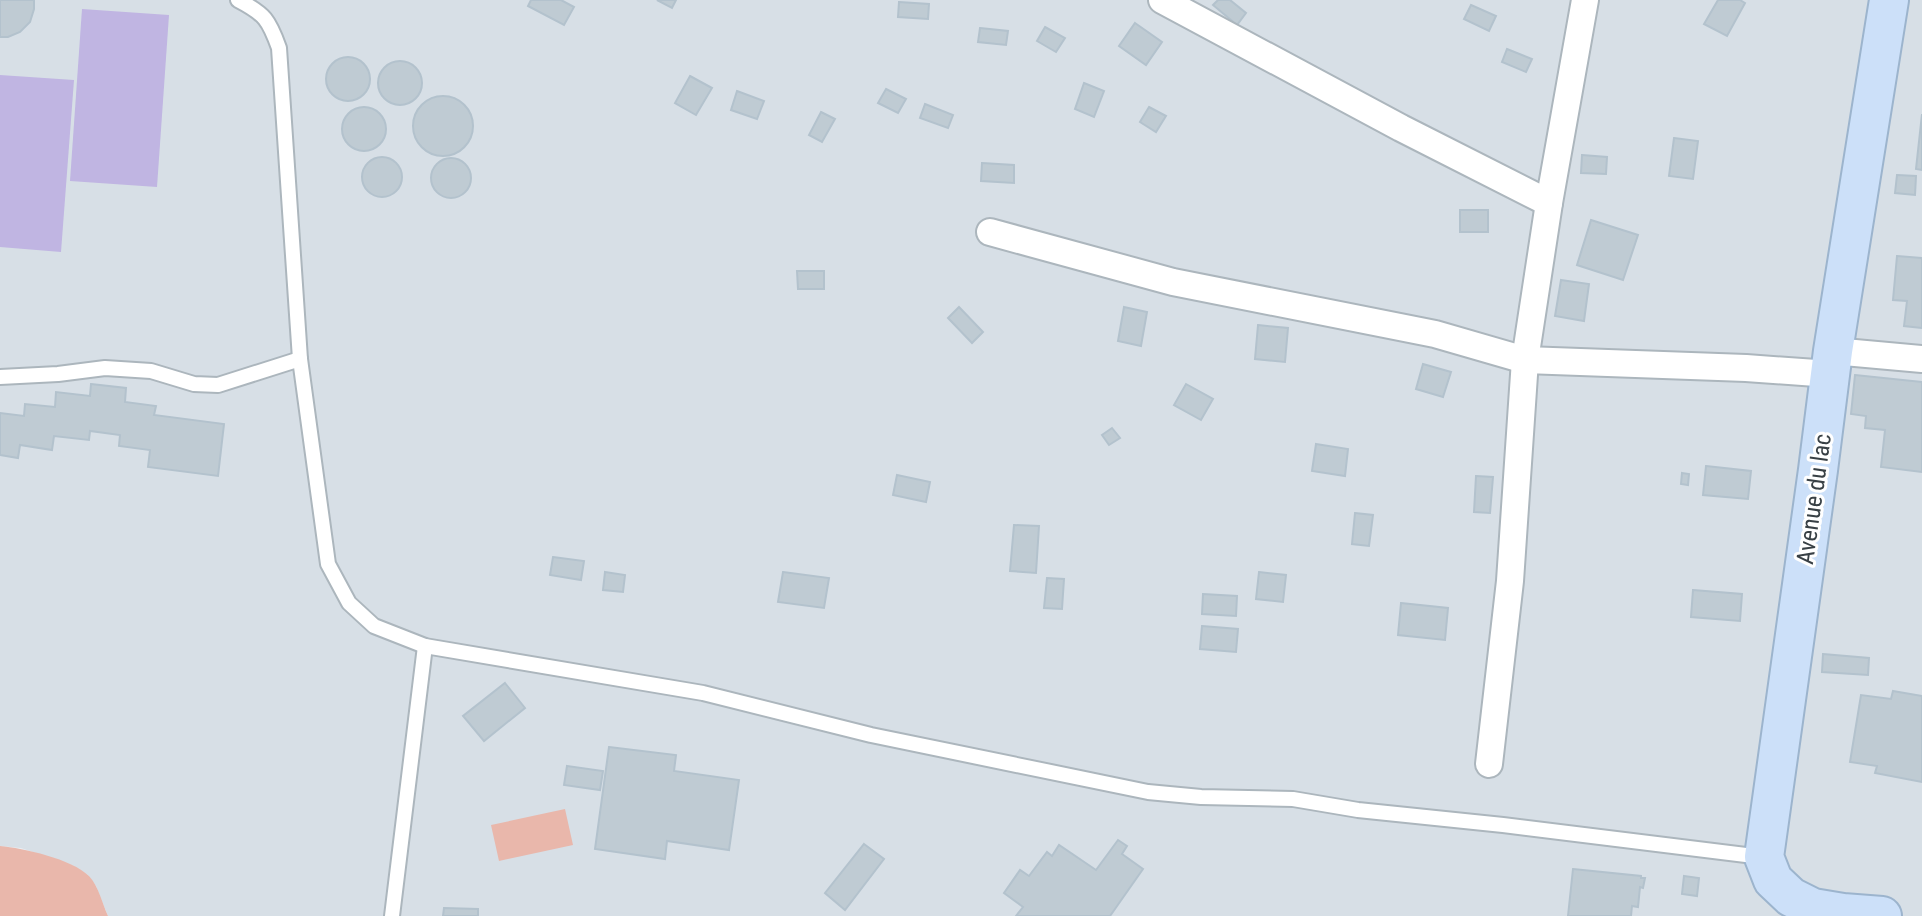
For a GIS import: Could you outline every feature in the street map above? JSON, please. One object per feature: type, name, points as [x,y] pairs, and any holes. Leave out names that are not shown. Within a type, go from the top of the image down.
[{"type":"main road","name":"Avenue du lac","points":[[1764,857],[1831,363],[1889,0]]},
{"type":"main road","points":[[1764,857],[1773,880],[1791,897],[1814,908],[1882,916]]},
{"type":"street","points":[[1161,0],[1401,128],[1549,203]]},
{"type":"street","points":[[1489,764],[1510,581],[1525,360],[1549,203],[1586,0]]},
{"type":"street","points":[[990,232],[1173,282],[1435,334],[1525,360],[1746,369],[1922,359]]},
{"type":"lane","points":[[238,0],[256,9],[271,25],[279,48],[300,359],[328,564],[349,603],[374,626],[425,646],[703,693],[871,735],[1148,792],[1200,797],[1293,799],[1358,810],[1764,857]]},
{"type":"lane","points":[[0,377],[105,368],[151,371],[194,384],[218,386],[300,359]]},
{"type":"lane","points":[[392,916],[425,646]]},
{"type":"shaded area","points":[[0,0],[1922,0],[1922,916],[108,916],[96,886],[88,875],[74,866],[21,848],[0,846]]},
{"type":"shaded area","points":[[82,9],[169,15],[157,187],[70,181]]},
{"type":"shaded area","points":[[0,75],[74,80],[61,252],[0,247]]},
{"type":"shaded area","points":[[565,809],[573,845],[499,861],[491,825]]},
{"type":"shaded area","points":[[0,846],[47,855],[81,870],[95,885],[108,916],[0,916]]},
{"type":"building","points":[[0,0],[34,0],[30,22],[20,32],[8,37],[0,37]]},
{"type":"building","points":[[531,0],[561,0],[574,7],[564,25],[528,6]]},
{"type":"building","points":[[657,0],[676,0],[672,8]]},
{"type":"building","points":[[1218,0],[1230,0],[1246,13],[1237,25],[1213,5]]},
{"type":"building","points":[[1718,0],[1740,0],[1745,3],[1727,36],[1704,24]]},
{"type":"building","points":[[899,2],[929,4],[928,19],[898,17]]},
{"type":"building","points":[[1471,5],[1496,16],[1489,31],[1464,19]]},
{"type":"building","points":[[1135,23],[1162,42],[1146,65],[1119,46]]},
{"type":"building","points":[[1045,27],[1065,38],[1056,52],[1037,41]]},
{"type":"building","points":[[980,28],[1008,31],[1006,45],[978,42]]},
{"type":"building","points":[[1507,49],[1532,59],[1526,72],[1502,62]]},
{"type":"building","points":[[348,57],[364,63],[370,79],[364,95],[348,101],[332,95],[326,79],[332,63]]},
{"type":"building","points":[[400,61],[416,67],[422,83],[416,99],[400,105],[384,99],[378,83],[384,67]]},
{"type":"building","points":[[690,76],[712,88],[696,115],[675,103]]},
{"type":"building","points":[[1084,83],[1104,91],[1094,117],[1075,109]]},
{"type":"building","points":[[886,89],[906,99],[898,113],[878,103]]},
{"type":"building","points":[[737,91],[764,101],[757,119],[731,110]]},
{"type":"building","points":[[443,96],[460,101],[468,109],[473,126],[468,143],[460,151],[443,156],[426,151],[418,143],[413,126],[418,109],[426,101]]},
{"type":"building","points":[[925,104],[953,115],[948,128],[920,118]]},
{"type":"building","points":[[364,107],[380,113],[386,129],[380,145],[364,151],[348,145],[342,129],[348,113]]},
{"type":"building","points":[[1149,107],[1166,116],[1156,132],[1140,122]]},
{"type":"building","points":[[821,112],[835,119],[822,142],[809,135]]},
{"type":"building","points":[[1922,114],[1922,170],[1916,169]]},
{"type":"building","points":[[1674,138],[1698,141],[1693,179],[1669,176]]},
{"type":"building","points":[[1582,155],[1607,157],[1606,174],[1581,173]]},
{"type":"building","points":[[382,157],[390,158],[396,163],[401,169],[401,185],[396,191],[390,196],[382,197],[374,196],[368,191],[363,185],[362,177],[363,169],[368,163],[374,158]]},
{"type":"building","points":[[451,158],[465,164],[471,178],[465,192],[451,198],[437,192],[431,178],[437,164]]},
{"type":"building","points":[[982,163],[1014,165],[1014,183],[981,181]]},
{"type":"building","points":[[1897,175],[1916,176],[1915,195],[1895,193]]},
{"type":"building","points":[[1460,210],[1488,210],[1488,232],[1460,232]]},
{"type":"building","points":[[1591,220],[1638,235],[1623,280],[1577,265]]},
{"type":"building","points":[[1897,256],[1922,258],[1922,328],[1904,326],[1907,301],[1893,300]]},
{"type":"building","points":[[797,271],[824,271],[824,289],[798,289]]},
{"type":"building","points":[[1561,280],[1589,284],[1584,321],[1555,316]]},
{"type":"building","points":[[959,307],[983,332],[972,343],[948,318]]},
{"type":"building","points":[[1124,307],[1147,312],[1141,346],[1118,341]]},
{"type":"building","points":[[1258,325],[1288,328],[1285,362],[1255,359]]},
{"type":"building","points":[[1423,364],[1451,372],[1443,397],[1416,389]]},
{"type":"building","points":[[1855,375],[1922,382],[1922,472],[1881,467],[1885,430],[1865,428],[1866,416],[1851,414]]},
{"type":"building","points":[[91,384],[126,388],[125,402],[156,406],[154,415],[224,424],[218,476],[148,467],[150,450],[119,446],[120,435],[90,431],[89,440],[54,436],[52,450],[20,445],[18,458],[0,455],[0,413],[24,416],[25,404],[55,407],[56,392],[90,396]]},
{"type":"building","points":[[1186,384],[1213,399],[1201,420],[1174,405]]},
{"type":"building","points":[[1112,428],[1120,438],[1109,445],[1102,435]]},
{"type":"building","points":[[1316,444],[1348,449],[1345,476],[1312,471]]},
{"type":"building","points":[[1706,466],[1751,471],[1748,499],[1703,495]]},
{"type":"building","points":[[1682,473],[1689,474],[1688,485],[1681,484]]},
{"type":"building","points":[[897,475],[930,482],[926,502],[893,495]]},
{"type":"building","points":[[1476,476],[1493,477],[1490,513],[1474,512]]},
{"type":"building","points":[[1355,513],[1373,515],[1369,546],[1352,544]]},
{"type":"building","points":[[1014,525],[1039,526],[1036,573],[1010,571]]},
{"type":"building","points":[[553,557],[584,561],[581,580],[550,575]]},
{"type":"building","points":[[605,572],[625,575],[623,592],[603,590]]},
{"type":"building","points":[[783,572],[829,578],[824,608],[778,602]]},
{"type":"building","points":[[1259,572],[1286,575],[1283,602],[1256,599]]},
{"type":"building","points":[[1047,578],[1064,579],[1062,609],[1044,608]]},
{"type":"building","points":[[1693,590],[1742,594],[1740,621],[1691,617]]},
{"type":"building","points":[[1203,594],[1237,596],[1236,616],[1202,614]]},
{"type":"building","points":[[1401,603],[1448,608],[1445,640],[1398,635]]},
{"type":"building","points":[[1202,626],[1238,629],[1236,652],[1200,649]]},
{"type":"building","points":[[1823,654],[1869,658],[1868,675],[1822,672]]},
{"type":"building","points":[[505,683],[525,708],[484,741],[463,716]]},
{"type":"building","points":[[1893,691],[1922,696],[1922,782],[1875,773],[1877,766],[1850,762],[1861,695],[1891,699]]},
{"type":"building","points":[[609,747],[676,755],[674,771],[739,780],[729,850],[667,841],[665,859],[595,849]]},
{"type":"building","points":[[567,766],[603,771],[600,790],[564,785]]},
{"type":"building","points":[[1118,840],[1127,846],[1122,854],[1143,869],[1110,916],[1016,916],[1023,907],[1004,893],[1020,870],[1029,876],[1047,852],[1052,856],[1059,845],[1096,870]]},
{"type":"building","points":[[864,844],[884,859],[845,910],[825,893]]},
{"type":"building","points":[[1573,869],[1645,878],[1643,888],[1640,887],[1638,907],[1632,906],[1631,916],[1568,916]]},
{"type":"building","points":[[1684,876],[1699,878],[1697,896],[1682,894]]},
{"type":"building","points":[[444,908],[478,909],[478,916],[443,916]]}]
